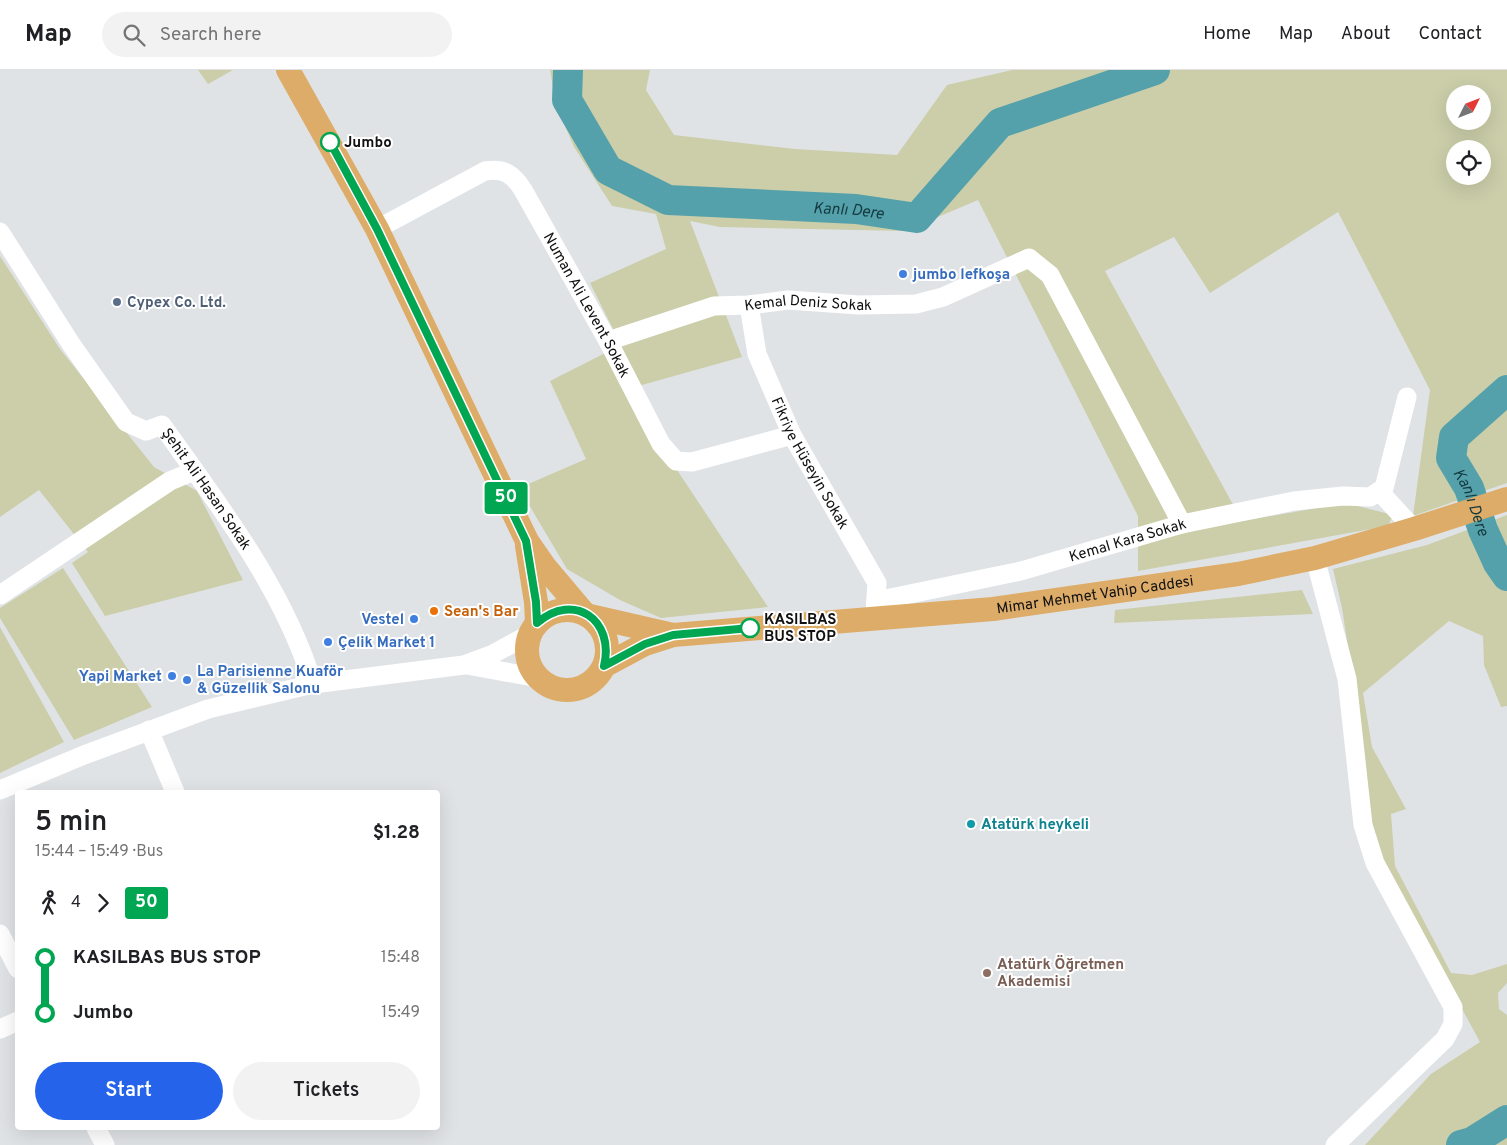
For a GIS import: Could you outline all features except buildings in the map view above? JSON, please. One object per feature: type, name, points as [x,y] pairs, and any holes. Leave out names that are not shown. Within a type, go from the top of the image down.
[{"type":"main road","points":[[288,70],[377,229],[526,541],[544,567],[586,614],[600,626],[606,638],[607,652],[604,666],[598,676],[587,685],[574,690],[560,689],[539,678],[532,668],[528,657],[528,645],[534,628],[536,602],[526,541]]},
{"type":"main road","name":"Mimar Mehmet Vahip Caddesi","points":[[604,666],[645,644],[673,635],[875,610],[993,609],[1238,574],[1314,558],[1414,529],[1507,498]]},
{"type":"main road","points":[[534,628],[546,615],[558,610],[570,609],[586,614]]},
{"type":"main road","name":"Mimar Mehmet Vahip Caddesi","points":[[586,614],[673,635]]},
{"type":"street","name":"Numan Ali Levent Sokak","points":[[377,229],[485,171],[496,169],[507,172],[523,190],[608,341],[661,444],[676,461],[692,462],[792,434]]},
{"type":"street","name":"Şehit Ali Hasan Sokak","points":[[0,232],[70,344],[126,422],[146,431],[162,425],[210,491],[280,601],[301,646],[312,684]]},
{"type":"street","name":"Kemal Deniz Sokak","points":[[608,341],[714,306],[749,305],[788,300],[858,305],[916,304],[943,297],[1006,266],[1029,258],[1050,275],[1182,524]]},
{"type":"street","name":"Fikriye Hüseyin Sokak","points":[[749,305],[757,354],[792,434],[876,583],[875,610]]},
{"type":"street","points":[[1407,397],[1384,488],[1379,491],[1414,529]]},
{"type":"street","points":[[0,595],[170,481],[194,470]]},
{"type":"street","name":"Kemal Kara Sokak","points":[[875,610],[1021,571],[1182,524],[1294,501],[1343,496],[1370,497],[1379,491]]},
{"type":"street","points":[[1314,558],[1346,679],[1363,825],[1375,863],[1453,1007],[1453,1024],[1445,1039],[1335,1145]]},
{"type":"street","points":[[0,790],[149,730],[208,709],[312,684],[464,665],[491,655],[534,628]]},
{"type":"street","points":[[464,665],[539,678]]},
{"type":"street","points":[[149,730],[174,790]]},
{"type":"street","points":[[0,934],[15,963]]},
{"type":"street","points":[[0,1029],[15,1022]]},
{"type":"street","points":[[97,1130],[105,1145]]},
{"type":"green space","points":[[198,70],[233,70],[208,84]]},
{"type":"green space","points":[[550,70],[650,70],[646,90],[674,135],[795,149],[897,155],[947,85],[1012,70],[1507,70],[1507,483],[1413,516],[1430,390],[1338,212],[1210,293],[1174,237],[1105,271],[1242,521],[1346,503],[1393,515],[1388,526],[1138,571],[1138,516],[978,200],[905,231],[720,227],[690,221],[742,357],[624,390],[768,607],[661,618],[620,600],[567,569],[519,488],[586,459],[550,381],[621,345],[590,283],[666,249],[656,214],[612,206],[574,147],[556,105]]},
{"type":"green space","points":[[0,256],[60,349],[154,467],[197,491],[243,580],[105,616],[72,563],[88,552],[39,490],[0,517]]},
{"type":"green space","points":[[1507,515],[1507,706],[1501,707],[1484,665],[1483,636],[1449,621],[1363,693],[1372,747],[1406,809],[1391,814],[1395,866],[1451,973],[1472,975],[1507,964],[1507,983],[1498,993],[1499,1009],[1507,1015],[1507,1145],[1365,1145],[1431,1074],[1480,1042],[1383,863],[1373,829],[1342,608],[1333,569],[1427,545]]},
{"type":"green space","points":[[63,568],[152,707],[74,740],[0,618],[0,608]]},
{"type":"green space","points":[[1302,590],[1313,614],[1114,623],[1115,610]]},
{"type":"green space","points":[[0,627],[64,742],[0,773]]},
{"type":"waterway","name":"Kanlı Dere","points":[[568,70],[567,100],[608,170],[668,200],[856,209],[917,218],[1000,123],[1155,70]]},
{"type":"waterway","name":"Kanlı Dere","points":[[1507,390],[1454,437],[1451,458],[1469,488],[1483,530],[1498,563],[1507,576]]},
{"type":"waterway","name":"Kanlı Dere","points":[[1461,1145],[1472,1142],[1507,1120]]},
{"type":"bus line","name":"50","points":[[330,142],[377,229],[526,541],[536,602],[537,623],[546,615],[558,610],[570,609],[590,616],[600,626],[606,638],[607,652],[604,666],[645,644],[673,635],[750,628]]},
{"type":"place","name":"Jumbo","points":[[330,142]]},
{"type":"place","name":"jumbo lefkoşa","points":[[903,274]]},
{"type":"place","name":"Cypex Co. Ltd.","points":[[117,302]]},
{"type":"place","name":"Sean's Bar","points":[[434,611]]},
{"type":"place","name":"Vestel","points":[[414,619]]},
{"type":"place","name":"KASILBAS BUS STOP","points":[[750,628]]},
{"type":"place","name":"Çelik Market 1","points":[[328,642]]},
{"type":"place","name":"Yapi Market","points":[[172,676]]},
{"type":"place","name":"La Parisienne Kuaför & Güzellik Salonu","points":[[187,680]]},
{"type":"place","name":"Atatürk heykeli","points":[[971,824]]},
{"type":"place","name":"Atatürk Öğretmen Akademisi","points":[[987,973]]}]
